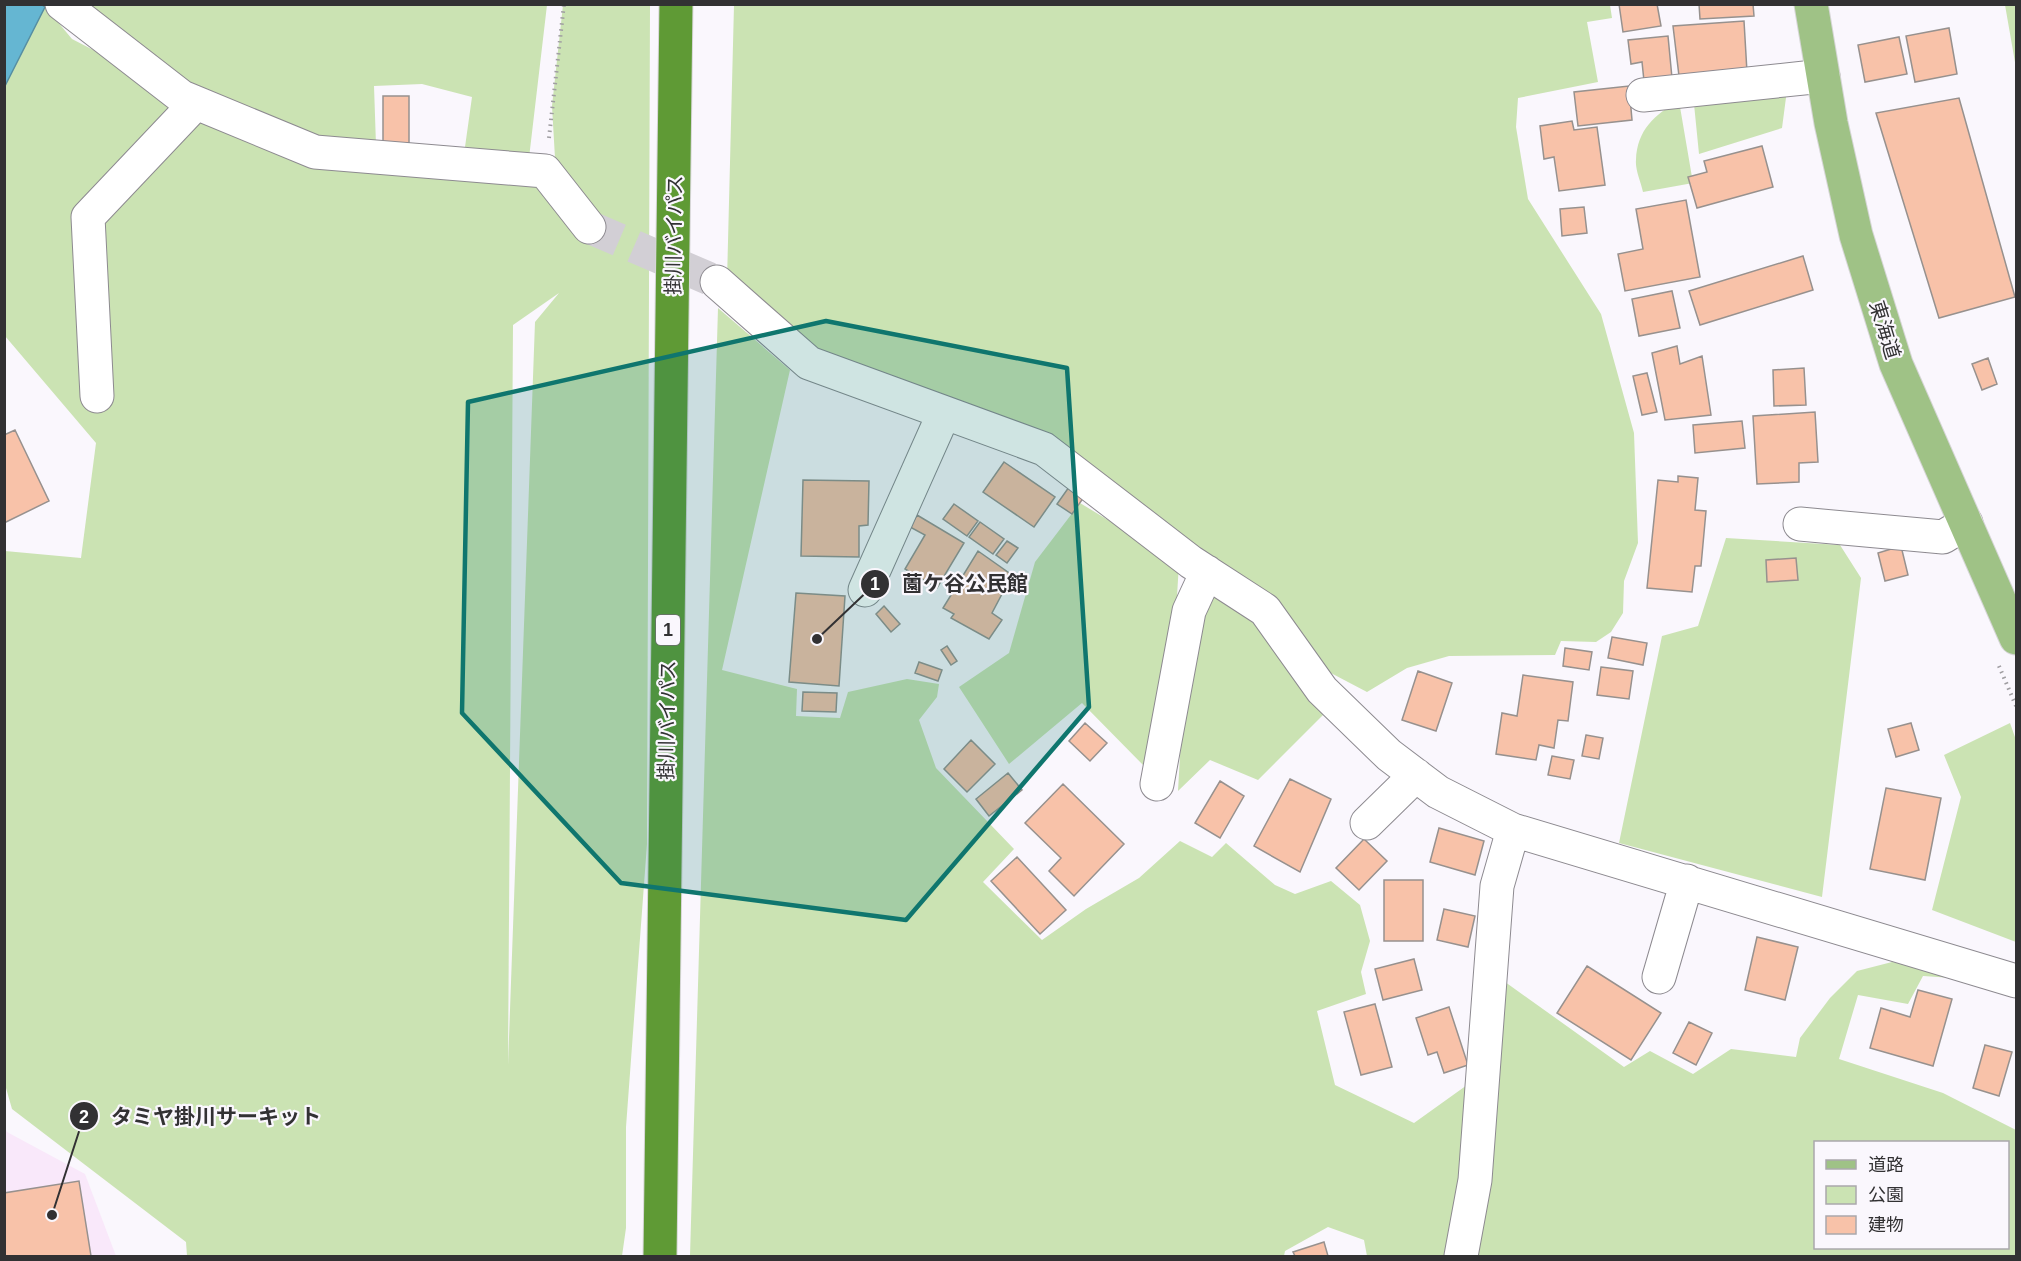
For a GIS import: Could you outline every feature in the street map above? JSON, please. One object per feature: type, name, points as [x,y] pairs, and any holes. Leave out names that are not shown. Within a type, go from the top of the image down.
[{"type":"highway","name":"掛川バイパス","points":[[660,1257],[676,4]]},
{"type":"main road","name":"東海道","points":[[1811,4],[1831,123],[1856,235],[1896,364],[2016,638]]},
{"type":"street","points":[[62,4],[182,97],[196,103],[315,152],[545,171],[589,227]]},
{"type":"street","points":[[1643,95],[1823,76]]},
{"type":"street","points":[[97,396],[88,217],[196,103]]},
{"type":"street","points":[[717,282],[809,363],[1044,449],[1207,572],[1265,610],[1322,690],[1389,755],[1438,792],[1513,830],[2016,981]]},
{"type":"street","points":[[865,590],[944,413]]},
{"type":"street","points":[[1800,524],[1943,537],[1966,523]]},
{"type":"street","points":[[1156,784],[1189,611],[1207,572]]},
{"type":"street","points":[[1366,823],[1416,775]]},
{"type":"street","points":[[1461,1257],[1475,1180],[1497,886],[1513,830]]},
{"type":"street","points":[[1659,977],[1687,881]]},
{"type":"path","points":[[545,171],[564,4]]},
{"type":"highlighted area","points":[[826,321],[1067,368],[1089,707],[906,920],[621,883],[462,713],[468,402]]},
{"type":"shaded area","points":[[4,1126],[7,1132],[85,1174],[116,1256],[5,1256]]},
{"type":"green space","points":[[41,5],[547,5],[529,158],[465,147],[472,97],[422,84],[374,86],[376,145],[545,171],[557,193],[552,106],[563,5],[650,5],[647,844],[626,1127],[626,1228],[622,1256],[187,1256],[186,1242],[12,1109],[4,1081],[5,551],[81,558],[96,443],[5,336],[4,84]],"holes":[[[47,9],[165,87],[72,39]],[[559,293],[535,322],[508,1065],[513,325]]]},
{"type":"green space","points":[[734,5],[1610,5],[1612,18],[1587,22],[1598,82],[1518,98],[1516,127],[1528,199],[1601,314],[1634,433],[1638,543],[1624,581],[1623,613],[1611,632],[1596,642],[1561,641],[1555,655],[1449,656],[1407,668],[1367,692],[1308,661],[1044,449],[812,358],[727,281]]},
{"type":"green space","points":[[2005,5],[2016,5],[2016,68]]},
{"type":"green space","points":[[1787,90],[1782,128],[1699,154],[1693,94]]},
{"type":"green space","points":[[1679,101],[1693,183],[1643,192],[1636,164],[1640,140],[1655,117]]},
{"type":"green space","points":[[718,308],[790,370],[722,670],[797,689],[796,716],[840,718],[848,692],[907,679],[939,684],[937,697],[919,720],[936,768],[1014,849],[983,882],[1042,940],[1086,909],[1139,878],[1180,841],[1212,857],[1226,843],[1275,885],[1295,894],[1331,881],[1360,905],[1370,941],[1361,972],[1366,994],[1317,1011],[1335,1085],[1414,1123],[1481,1075],[1494,974],[1624,1067],[1650,1051],[1693,1074],[1731,1049],[1796,1057],[1800,1038],[1830,998],[1857,971],[1892,962],[1936,966],[1953,978],[1923,976],[1908,1004],[1858,995],[1839,1059],[1943,1093],[2016,1130],[2016,1256],[1367,1256],[1364,1240],[1328,1227],[1285,1251],[1284,1256],[690,1256]]},
{"type":"green space","points":[[1080,503],[1179,563],[1167,763],[1146,768],[1082,703],[1009,764],[959,687],[1009,653],[1035,562]]},
{"type":"green space","points":[[1726,538],[1840,545],[1861,578],[1822,897],[1619,843],[1662,636],[1698,626]]},
{"type":"green space","points":[[1191,562],[1265,610],[1328,710],[1258,780],[1210,760],[1178,791]]},
{"type":"green space","points":[[2010,723],[2016,740],[2016,942],[1932,910],[1961,797],[1944,755]]},
{"type":"water","points":[[5,4],[45,7],[5,86]]},
{"type":"building","points":[[1619,4],[1657,4],[1661,26],[1623,32]]},
{"type":"building","points":[[1699,4],[1753,4],[1754,16],[1700,19]]},
{"type":"building","points":[[1744,21],[1747,72],[1679,76],[1673,26]]},
{"type":"building","points":[[1949,28],[1957,74],[1915,82],[1906,36]]},
{"type":"building","points":[[1668,36],[1672,78],[1644,81],[1642,62],[1631,64],[1628,40]]},
{"type":"building","points":[[1899,37],[1907,74],[1865,82],[1858,45]]},
{"type":"building","points":[[1629,86],[1632,120],[1578,126],[1574,92]]},
{"type":"building","points":[[383,96],[409,96],[409,143],[383,143]]},
{"type":"building","points":[[1959,98],[2015,297],[1939,318],[1876,113]]},
{"type":"building","points":[[1572,121],[1574,130],[1597,127],[1605,185],[1559,191],[1554,157],[1544,159],[1540,126]]},
{"type":"building","points":[[1762,146],[1773,187],[1697,208],[1688,177],[1707,172],[1704,161]]},
{"type":"building","points":[[1686,200],[1700,277],[1625,291],[1618,254],[1643,249],[1636,209]]},
{"type":"building","points":[[1584,207],[1587,233],[1562,236],[1560,209]]},
{"type":"building","points":[[1803,256],[1813,290],[1700,325],[1689,291]]},
{"type":"building","points":[[1672,291],[1680,328],[1639,336],[1632,299]]},
{"type":"building","points":[[1677,346],[1680,364],[1702,356],[1711,415],[1665,420],[1652,353]]},
{"type":"building","points":[[1988,358],[1997,384],[1982,390],[1972,364]]},
{"type":"building","points":[[1804,368],[1806,405],[1774,406],[1773,370]]},
{"type":"building","points":[[1647,373],[1657,412],[1642,415],[1633,376]]},
{"type":"building","points":[[1815,412],[1818,462],[1799,463],[1799,482],[1757,484],[1753,416]]},
{"type":"building","points":[[1742,421],[1745,448],[1695,453],[1693,425]]},
{"type":"building","points":[[15,430],[49,501],[4,523],[4,435]]},
{"type":"building","points":[[1004,462],[1055,497],[1034,527],[983,492]]},
{"type":"building","points":[[1678,476],[1698,478],[1695,510],[1706,511],[1701,566],[1695,566],[1692,592],[1647,588],[1658,480],[1678,482]]},
{"type":"building","points":[[803,480],[869,481],[868,525],[859,526],[859,557],[801,556]]},
{"type":"building","points":[[1069,487],[1084,497],[1072,514],[1057,504]]},
{"type":"building","points":[[954,504],[978,521],[967,536],[943,519]]},
{"type":"building","points":[[917,515],[964,543],[937,588],[905,569],[925,535],[910,527]]},
{"type":"building","points":[[980,522],[1004,539],[993,554],[969,537]]},
{"type":"building","points":[[1007,541],[1018,548],[1007,563],[996,555]]},
{"type":"building","points":[[1901,546],[1908,575],[1885,581],[1878,553]]},
{"type":"building","points":[[978,551],[1012,575],[992,613],[1002,620],[989,639],[951,618],[954,614],[943,608]]},
{"type":"building","points":[[1796,558],[1798,580],[1767,582],[1766,560]]},
{"type":"building","points":[[796,593],[845,596],[839,686],[789,682]]},
{"type":"building","points":[[884,606],[900,624],[891,632],[876,614]]},
{"type":"building","points":[[1612,637],[1647,643],[1643,665],[1608,658]]},
{"type":"building","points":[[947,646],[957,661],[951,665],[941,650]]},
{"type":"building","points":[[1565,648],[1592,652],[1589,670],[1563,666]]},
{"type":"building","points":[[919,662],[942,670],[938,681],[915,673]]},
{"type":"building","points":[[1601,667],[1633,671],[1629,699],[1597,695]]},
{"type":"building","points":[[1418,671],[1452,683],[1436,731],[1402,720]]},
{"type":"building","points":[[1523,675],[1573,682],[1568,721],[1558,720],[1554,748],[1539,745],[1536,760],[1496,754],[1502,713],[1517,716]]},
{"type":"building","points":[[803,692],[837,693],[836,712],[802,711]]},
{"type":"building","points":[[1085,723],[1107,743],[1090,761],[1069,741]]},
{"type":"building","points":[[1911,723],[1919,750],[1896,757],[1888,729]]},
{"type":"building","points":[[1586,735],[1603,738],[1599,759],[1582,756]]},
{"type":"building","points":[[971,740],[995,764],[967,792],[944,769]]},
{"type":"building","points":[[1552,756],[1574,760],[1570,779],[1548,775]]},
{"type":"building","points":[[1008,773],[1022,790],[989,816],[976,799]]},
{"type":"building","points":[[1290,779],[1331,799],[1300,872],[1254,846]]},
{"type":"building","points":[[1220,781],[1244,796],[1220,838],[1195,823]]},
{"type":"building","points":[[1063,784],[1124,844],[1074,896],[1049,871],[1061,858],[1025,823]]},
{"type":"building","points":[[1886,788],[1941,798],[1925,880],[1870,869]]},
{"type":"building","points":[[1439,828],[1484,841],[1475,875],[1430,862]]},
{"type":"building","points":[[1364,839],[1387,861],[1359,890],[1336,868]]},
{"type":"building","points":[[1017,857],[1066,910],[1040,934],[991,881]]},
{"type":"building","points":[[1384,880],[1423,880],[1423,941],[1384,941]]},
{"type":"building","points":[[1444,909],[1475,916],[1468,947],[1437,940]]},
{"type":"building","points":[[1757,937],[1798,947],[1785,1000],[1745,990]]},
{"type":"building","points":[[1414,959],[1422,990],[1383,1000],[1375,969]]},
{"type":"building","points":[[1587,966],[1661,1013],[1631,1060],[1557,1013]]},
{"type":"building","points":[[1918,990],[1952,999],[1933,1066],[1870,1048],[1881,1008],[1910,1017]]},
{"type":"building","points":[[1375,1004],[1392,1067],[1361,1075],[1344,1012]]},
{"type":"building","points":[[1449,1007],[1468,1065],[1444,1073],[1437,1052],[1428,1055],[1416,1018]]},
{"type":"building","points":[[1689,1022],[1712,1033],[1696,1065],[1673,1053]]},
{"type":"building","points":[[1985,1045],[2012,1052],[1999,1096],[1973,1088]]},
{"type":"building","points":[[79,1181],[91,1256],[4,1256],[4,1193]]},
{"type":"building","points":[[1324,1242],[1328,1256],[1295,1256],[1293,1252]]},
{"type":"tunnel","points":[[589,227],[717,282]]},
{"type":"place","name":"薗ケ谷公民館","points":[[817,639]]},
{"type":"place","name":"タミヤ掛川サーキット","points":[[52,1215]]}]
